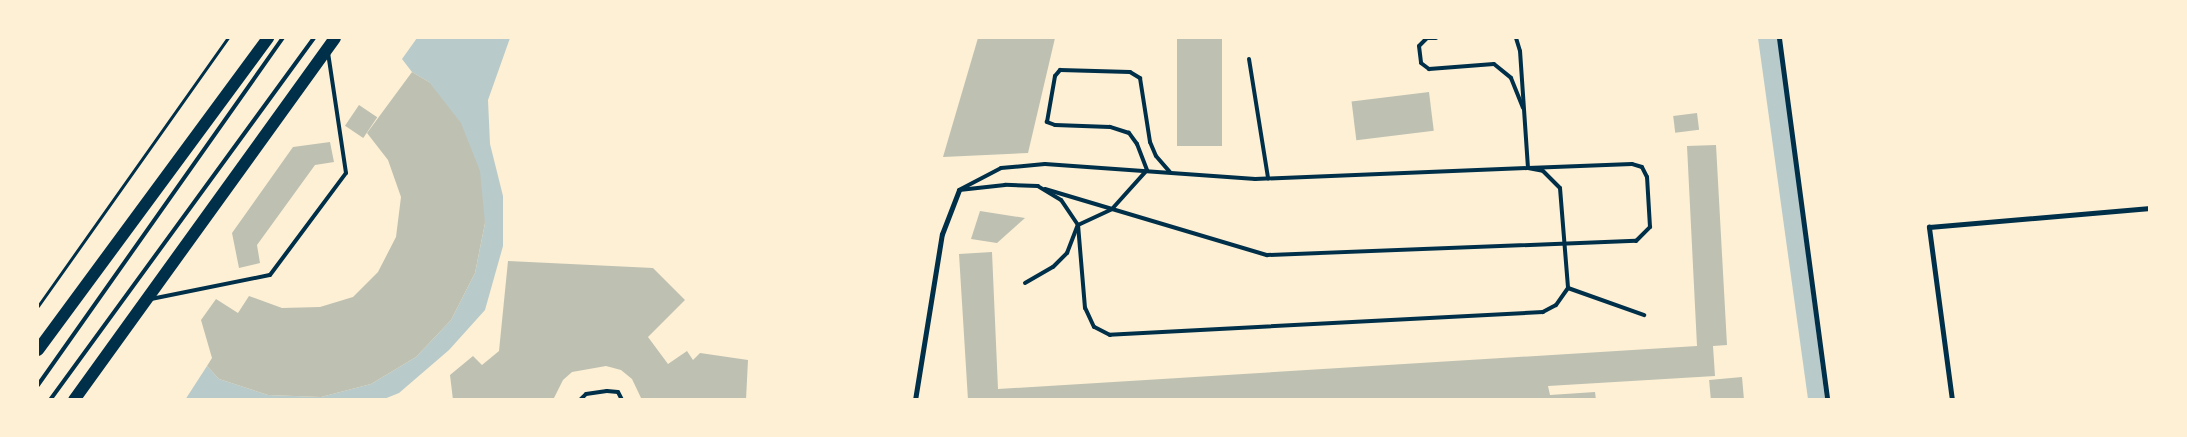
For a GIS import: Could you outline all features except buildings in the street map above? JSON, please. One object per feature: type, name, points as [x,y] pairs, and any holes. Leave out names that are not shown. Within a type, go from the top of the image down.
[{"type":"main road","points":[[38,350],[268,38]]},
{"type":"main road","points":[[74,400],[331,43]]},
{"type":"street","points":[[1779,38],[1827,400]]},
{"type":"street","points":[[915,400],[942,234],[959,190]]},
{"type":"street","points":[[1952,400],[1929,227],[2150,208]]},
{"type":"lane","points":[[38,385],[283,38]]},
{"type":"lane","points":[[50,400],[314,38]]},
{"type":"lane","points":[[1436,38],[1427,38],[1419,46],[1420,63],[1429,69],[1494,64],[1511,78],[1525,115]]},
{"type":"lane","points":[[1516,38],[1520,51],[1528,168]]},
{"type":"lane","points":[[146,300],[270,275],[346,173],[331,43]]},
{"type":"lane","points":[[1249,59],[1268,178]]},
{"type":"lane","points":[[1147,170],[1137,144],[1129,133],[1110,127],[1055,125],[1047,122],[1055,76],[1060,70],[1130,72],[1140,78],[1150,142],[1156,156],[1170,172]]},
{"type":"lane","points":[[1045,164],[1255,179],[1632,164],[1642,168],[1647,177],[1650,227],[1644,236],[1636,241],[1268,255],[1038,186],[1005,184],[959,190],[1001,168],[1045,164]]},
{"type":"lane","points":[[1038,186],[1061,200],[1078,225],[1085,308],[1094,327],[1110,335],[1543,312],[1556,305],[1568,288],[1560,188],[1542,171],[1528,168]]},
{"type":"lane","points":[[1024,283],[1053,267],[1067,253],[1078,225],[1112,209],[1147,170]]},
{"type":"lane","points":[[1568,288],[1644,316]]},
{"type":"lane","points":[[580,400],[586,394],[608,390],[618,392],[622,400]]},
{"type":"path","points":[[38,306],[228,38]]},
{"type":"shaded area","points":[[417,38],[510,38],[488,100],[490,144],[503,196],[503,246],[485,310],[449,350],[399,393],[384,399],[185,400],[207,366],[219,379],[268,395],[321,397],[371,384],[416,357],[451,320],[475,273],[485,223],[429,82],[412,72],[402,59]]},
{"type":"shaded area","points":[[1758,38],[1778,38],[1825,399],[1808,399]]}]
